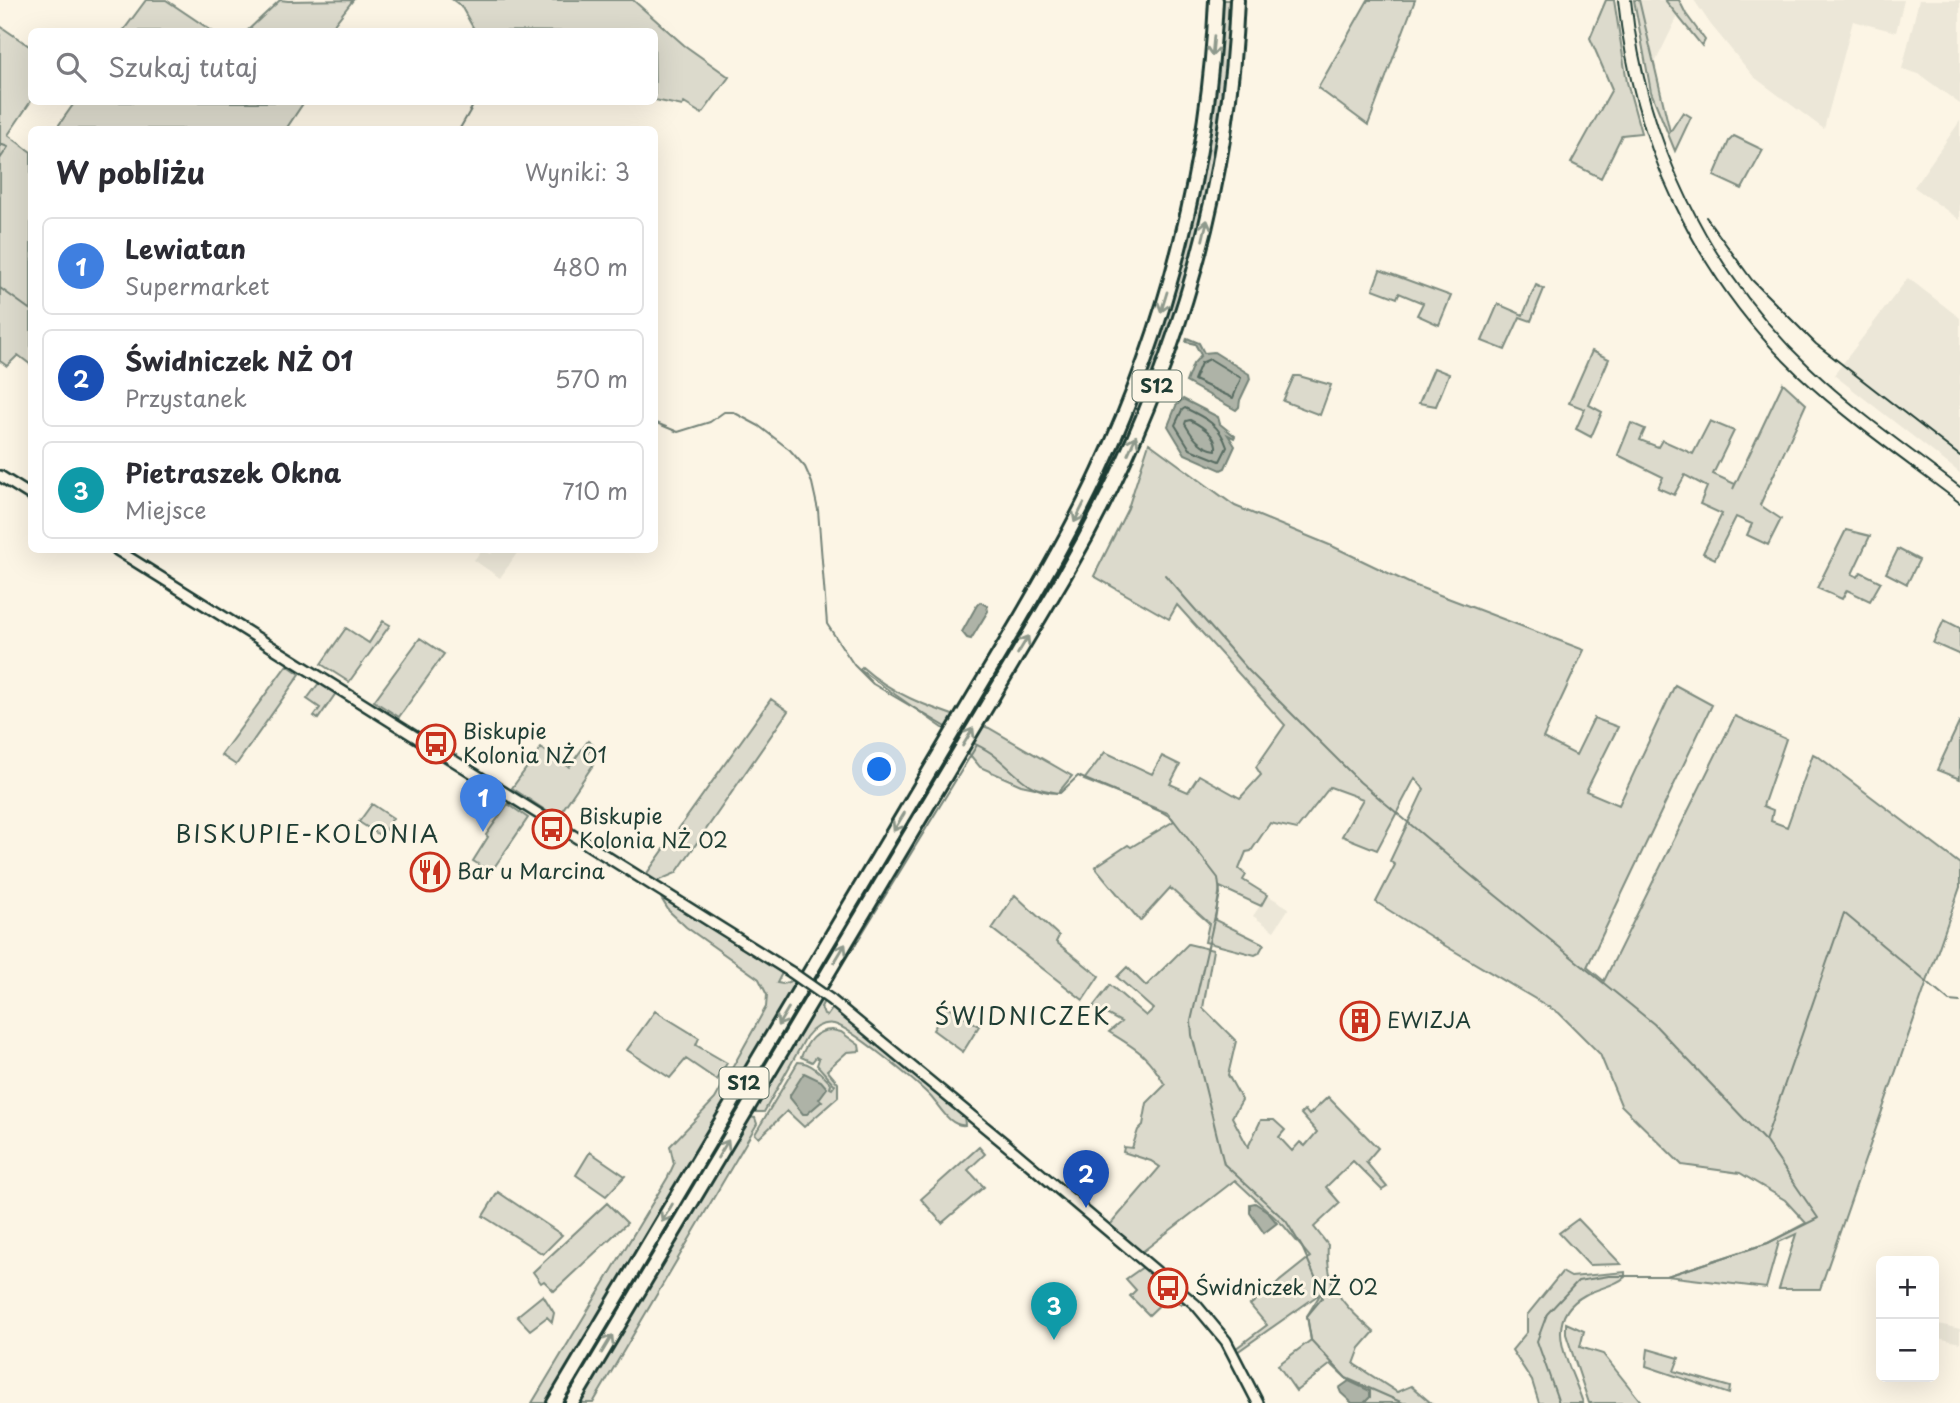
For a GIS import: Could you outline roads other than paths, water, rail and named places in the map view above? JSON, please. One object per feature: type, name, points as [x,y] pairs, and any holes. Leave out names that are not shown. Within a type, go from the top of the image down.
[{"type":"highway","name":"S12","points":[[554,1403],[973,698],[1075,521],[1112,442],[1146,358],[1174,267],[1194,182],[1208,92],[1216,0]]},
{"type":"highway","name":"S12","points":[[572,1403],[1073,560],[1134,442],[1169,354],[1196,267],[1219,167],[1230,85],[1237,0]]},
{"type":"street","points":[[0,476],[28,494]]},
{"type":"street","points":[[122,553],[831,1000],[1196,1305],[1226,1341],[1258,1403]]},
{"type":"water","points":[[1187,338],[1199,343],[1204,353],[1214,352],[1249,374],[1250,379],[1236,410],[1186,382],[1193,364],[1201,355],[1195,344],[1186,342]]},
{"type":"water","points":[[1183,399],[1218,417],[1220,424],[1235,436],[1234,438],[1228,435],[1235,446],[1225,468],[1221,470],[1185,454],[1168,426],[1176,406]]},
{"type":"water","points":[[980,602],[987,606],[988,611],[971,639],[967,638],[962,632]]},
{"type":"water","points":[[804,1073],[821,1081],[827,1088],[819,1099],[822,1101],[807,1114],[803,1114],[790,1098]]},
{"type":"water","points":[[1255,1203],[1267,1211],[1277,1223],[1264,1233],[1250,1213],[1250,1204]]},
{"type":"water","points":[[1349,1381],[1370,1391],[1370,1397],[1364,1403],[1352,1403],[1341,1393],[1339,1388]]},
{"type":"waterway","points":[[461,126],[473,105]]},
{"type":"waterway","points":[[0,144],[8,147],[0,159]]},
{"type":"waterway","points":[[0,288],[28,308]]},
{"type":"waterway","points":[[658,424],[678,432],[710,422],[724,412],[733,412],[759,426],[790,450],[805,467],[818,510],[827,624],[854,665],[873,684],[948,728]]},
{"type":"waterway","points":[[1165,575],[1249,671],[1360,782],[1654,1024],[1765,1141],[1844,913],[1949,1001],[1960,1002]]},
{"type":"waterway","points":[[971,742],[992,754],[1024,781],[1040,790],[1060,793],[1078,776],[1162,812],[1172,818],[1218,878],[1220,894],[1191,1021],[1192,1035],[1224,1164],[1286,1221],[1302,1247],[1320,1288]]},
{"type":"waterway","points":[[852,950],[977,745]]},
{"type":"waterway","points":[[1559,1403],[1537,1341],[1547,1314],[1578,1281],[1609,1276],[1667,1276],[1768,1243],[1818,1218],[1766,1142]]},
{"type":"waterway","points":[[1321,1290],[1322,1298],[1307,1316],[1311,1340],[1346,1378],[1403,1403]]},
{"type":"railway","points":[[1618,0],[1625,53],[1637,104],[1654,155],[1674,203],[1699,250],[1728,294],[1761,336],[1798,375],[1857,425],[1960,503]]},
{"type":"railway","points":[[1631,0],[1651,103],[1667,152],[1688,200],[1713,246],[1742,290],[1811,368],[1865,415],[1960,487]]},
{"type":"railway","points":[[1706,217],[1752,280],[1816,344],[1960,456]]},
{"type":"place","name":"Biskupie Kolonia NŻ 01","points":[[436,744]]},
{"type":"place","name":"Biskupie Kolonia NŻ 02","points":[[552,829]]},
{"type":"place","name":"Lewiatan","points":[[483,832]]},
{"type":"place","name":"Bar u Marcina","points":[[430,872]]},
{"type":"place","name":"EWIZJA","points":[[1360,1021]]},
{"type":"place","name":"Świdniczek NŻ 01","points":[[1086,1208]]},
{"type":"place","name":"Świdniczek NŻ 02","points":[[1168,1288]]},
{"type":"place","name":"Pietraszek Okna","points":[[1054,1340]]},
{"type":"district","name":"BISKUPIE-KOLONIA","points":[[308,835]]},
{"type":"district","name":"ŚWIDNICZEK","points":[[1023,1017]]}]
